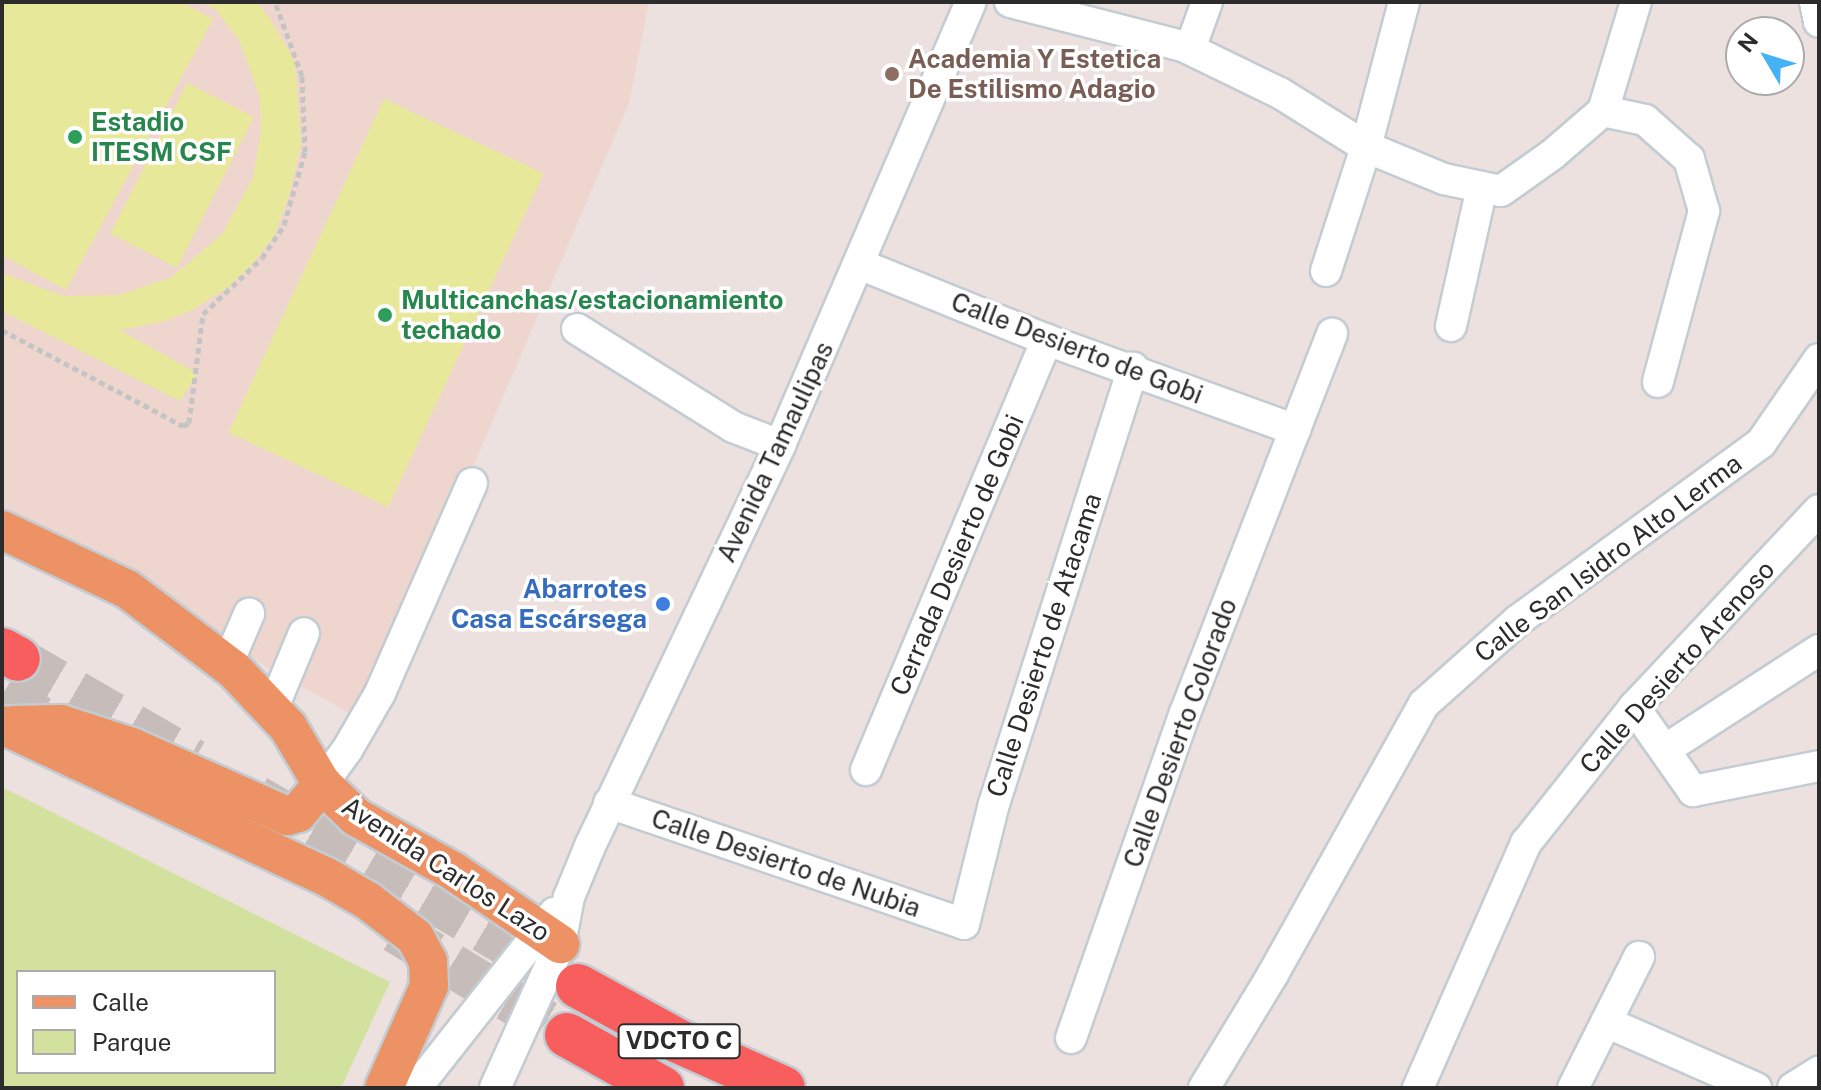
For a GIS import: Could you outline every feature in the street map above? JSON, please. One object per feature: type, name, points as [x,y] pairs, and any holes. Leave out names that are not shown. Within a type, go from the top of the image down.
[{"type":"highway","name":"VDCTO C","points":[[578,986],[678,1041],[783,1088]]},
{"type":"highway","name":"VDCTO C","points":[[567,1035],[662,1088]]},
{"type":"main road","name":"Avenida Carlos Lazo","points":[[2,530],[127,589],[227,665],[288,727],[322,784],[356,817],[453,871],[549,937]]},
{"type":"main road","points":[[2,726],[61,724],[132,747],[287,816],[298,813],[322,784]]},
{"type":"main road","points":[[2,726],[325,876],[368,901],[415,937],[428,961],[429,986],[384,1088]]},
{"type":"street","name":"Avenida Tamaulipas","points":[[495,1088],[549,937],[609,803],[780,445],[971,2]]},
{"type":"street","points":[[1010,2],[1190,49],[1280,93],[1366,147],[1444,179],[1501,191],[1553,154],[1603,111],[1636,2]]},
{"type":"street","points":[[1190,49],[1207,2]]},
{"type":"street","points":[[1326,271],[1366,147],[1404,2]]},
{"type":"street","points":[[1815,2],[1819,22]]},
{"type":"street","points":[[1603,111],[1645,120],[1689,159],[1704,211],[1658,382]]},
{"type":"street","points":[[1451,326],[1482,187]]},
{"type":"street","name":"Calle Desierto de Gobi","points":[[859,264],[1047,340],[1133,368],[1295,430]]},
{"type":"street","points":[[577,329],[733,427],[780,445]]},
{"type":"street","name":"Calle Desierto Colorado","points":[[1071,1038],[1185,713],[1332,334]]},
{"type":"street","name":"Cerrada Desierto de Gobi","points":[[866,770],[1047,340]]},
{"type":"street","name":"Calle San Isidro Alto Lerma","points":[[1204,1088],[1273,974],[1424,704],[1517,621],[1761,443],[1819,359]]},
{"type":"street","name":"Calle Desierto de Atacama","points":[[964,924],[994,804],[1133,368]]},
{"type":"street","points":[[322,784],[347,750],[380,693],[472,483]]},
{"type":"street","name":"Calle Desierto Arenoso","points":[[1418,1088],[1526,843],[1634,707],[1819,510]]},
{"type":"street","points":[[227,665],[249,614]]},
{"type":"street","points":[[272,710],[304,633]]},
{"type":"street","points":[[1666,749],[1819,650]]},
{"type":"street","points":[[1634,707],[1693,791],[1819,766]]},
{"type":"street","name":"Calle Desierto de Nubia","points":[[609,803],[964,924]]},
{"type":"street","name":"Avenida Tamaulipas","points":[[416,1088],[549,937]]},
{"type":"street","points":[[1573,1088],[1639,957]]},
{"type":"street","points":[[1606,1022],[1756,1088]]},
{"type":"street","points":[[1793,1088],[1819,1072]]},
{"type":"path","points":[[2,330],[183,426],[189,423],[203,314],[262,258],[284,225],[305,152],[302,76],[275,2]]},
{"type":"shaded area","points":[[2,2],[649,2],[629,103],[364,721],[169,613],[2,539]]},
{"type":"shaded area","name":"Estadio ITESM CSF","points":[[2,2],[181,2],[213,19],[66,290],[2,255]]},
{"type":"shaded area","points":[[205,2],[257,2],[270,19],[295,62],[301,144],[290,192],[274,236],[255,261],[230,286],[194,309],[162,322],[119,330],[197,373],[180,401],[2,311],[2,273],[63,296],[119,295],[172,277],[222,234],[253,177],[261,131],[260,98],[240,42],[217,11]]},
{"type":"shaded area","points":[[187,83],[254,117],[177,268],[110,234]]},
{"type":"shaded area","points":[[384,99],[544,173],[388,507],[228,433]]},
{"type":"green space","points":[[2,787],[390,982],[341,1088],[2,1088]]},
{"type":"tunnel","points":[[18,659],[193,761]]},
{"type":"tunnel","points":[[2,695],[72,737]]},
{"type":"tunnel","points":[[256,797],[559,975]]},
{"type":"tunnel","points":[[395,931],[567,1035]]},
{"type":"place","name":"Academia Y Estetica De Estilismo Adagio","points":[[892,74]]},
{"type":"place","name":"Estadio ITESM CSF","points":[[75,137]]},
{"type":"place","name":"Multicanchas/estacionamiento techado","points":[[385,315]]},
{"type":"place","name":"Abarrotes Casa Escársega","points":[[663,604]]}]
